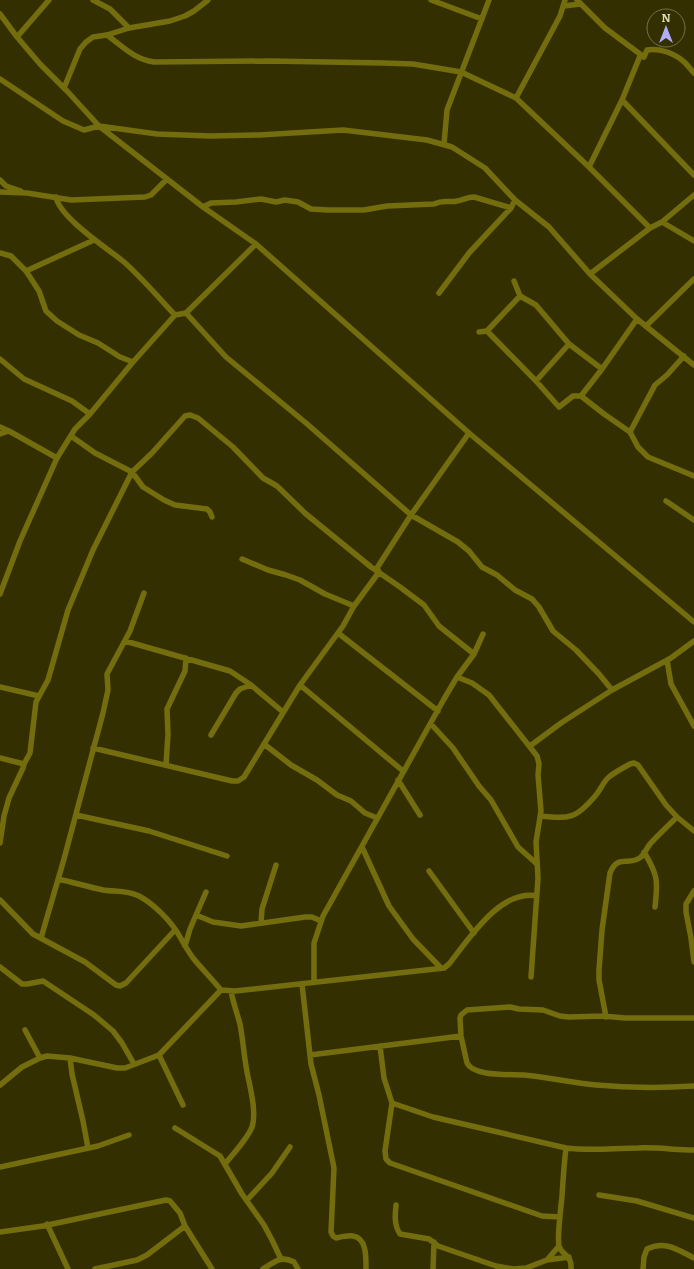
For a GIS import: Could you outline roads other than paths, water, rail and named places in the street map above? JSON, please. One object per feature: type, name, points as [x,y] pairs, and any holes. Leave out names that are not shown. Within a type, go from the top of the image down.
[{"type":"street","points":[[17,38],[49,0]]},
{"type":"street","points":[[93,0],[110,9],[129,28]]},
{"type":"street","points":[[64,88],[80,49],[93,37],[107,35],[129,28],[170,21],[185,16],[208,0]]},
{"type":"street","points":[[431,0],[482,19]]},
{"type":"street","points":[[444,144],[447,110],[489,0]]},
{"type":"street","points":[[516,98],[560,16],[564,3],[579,2],[605,28],[644,57]]},
{"type":"street","points":[[0,14],[17,38],[43,68],[64,88],[99,126],[203,207],[256,244],[469,432],[694,622]]},
{"type":"street","points":[[107,35],[142,60],[154,62],[269,61],[384,63],[413,64],[461,72],[516,98],[589,167],[650,228]]},
{"type":"street","points":[[644,57],[647,50],[654,48],[672,54],[683,61],[694,73]]},
{"type":"street","points":[[589,167],[622,100],[640,56],[644,57]]},
{"type":"street","points":[[0,79],[63,121],[84,130],[99,126],[157,134],[210,136],[343,130],[412,138],[444,144],[462,152],[485,168],[515,200],[548,227],[590,274],[636,319],[694,365]]},
{"type":"street","points":[[622,100],[694,175]]},
{"type":"street","points":[[0,180],[6,186],[27,192],[71,200],[145,197],[151,195],[167,179]]},
{"type":"street","points":[[0,192],[27,192]]},
{"type":"street","points":[[590,274],[650,228],[662,222],[694,196]]},
{"type":"street","points":[[203,207],[211,203],[261,199],[271,201],[289,200],[298,202],[311,209],[364,210],[387,206],[434,204],[440,201],[457,202],[469,197],[474,197],[511,208]]},
{"type":"street","points":[[56,198],[63,211],[94,240],[124,262],[175,315]]},
{"type":"street","points":[[439,293],[469,253],[511,208],[515,200]]},
{"type":"street","points":[[662,222],[694,241]]},
{"type":"street","points":[[26,271],[94,240]]},
{"type":"street","points":[[0,594],[20,541],[58,458],[75,429],[90,414],[133,362],[175,315],[186,313],[256,244]]},
{"type":"street","points":[[0,254],[11,256],[26,271],[40,290],[46,311],[57,321],[79,335],[98,343],[120,357],[133,362]]},
{"type":"street","points":[[646,326],[694,279]]},
{"type":"street","points":[[514,281],[520,296],[536,305],[569,344],[602,368]]},
{"type":"street","points":[[479,332],[487,331],[520,296]]},
{"type":"street","points":[[186,313],[226,357],[306,423],[411,516],[458,542],[482,567],[497,575],[515,590],[532,599],[540,607],[553,631],[576,650],[612,690]]},
{"type":"street","points":[[581,396],[636,319]]},
{"type":"street","points":[[487,331],[559,407],[573,396],[581,396],[630,432],[638,447],[648,457],[694,476]]},
{"type":"street","points":[[536,381],[569,344]]},
{"type":"street","points":[[630,432],[653,389],[684,356]]},
{"type":"street","points":[[0,359],[24,379],[72,401],[90,414]]},
{"type":"street","points":[[0,843],[4,816],[9,798],[30,753],[36,702],[48,680],[68,610],[93,550],[132,472],[152,453],[182,418],[190,414],[194,415],[233,447],[263,478],[277,486],[306,514],[379,572],[424,605],[439,626],[474,654]]},
{"type":"street","points":[[0,427],[58,458]]},
{"type":"street","points":[[0,434],[9,431]]},
{"type":"street","points":[[93,748],[232,781],[238,781],[244,777],[300,685],[343,626],[354,606],[379,572],[378,568],[411,516],[469,432]]},
{"type":"street","points":[[71,436],[95,454],[132,472],[143,487],[164,500],[175,505],[207,509],[212,517]]},
{"type":"street","points":[[666,501],[694,520]]},
{"type":"street","points":[[557,503],[694,622]]},
{"type":"street","points":[[242,559],[268,570],[293,577],[354,606]]},
{"type":"street","points":[[41,938],[76,815],[108,690],[107,674],[125,641],[144,593]]},
{"type":"street","points":[[338,633],[438,711]]},
{"type":"street","points":[[314,982],[314,943],[321,921],[398,780],[457,677],[474,654],[483,634]]},
{"type":"street","points":[[125,641],[230,671],[251,685],[283,712]]},
{"type":"street","points":[[530,746],[561,723],[612,690],[667,660],[694,641]]},
{"type":"street","points":[[166,765],[168,734],[167,709],[185,671],[186,658]]},
{"type":"street","points":[[667,660],[670,684],[694,726]]},
{"type":"street","points":[[457,677],[472,683],[489,695],[530,746],[537,756],[540,764],[538,775],[540,816],[536,842],[537,896],[531,977]]},
{"type":"street","points":[[211,735],[236,693],[251,685]]},
{"type":"street","points":[[300,685],[403,772]]},
{"type":"street","points":[[0,687],[39,696]]},
{"type":"street","points":[[430,724],[453,748],[479,786],[491,800],[518,847],[537,864]]},
{"type":"street","points":[[264,744],[291,765],[317,780],[337,795],[351,801],[365,813],[377,818]]},
{"type":"street","points":[[0,758],[24,764]]},
{"type":"street","points":[[540,816],[561,818],[569,817],[580,811],[597,794],[609,778],[630,764],[634,763],[638,765],[676,817],[694,831]]},
{"type":"street","points":[[398,780],[420,815]]},
{"type":"street","points":[[76,815],[154,833],[227,856]]},
{"type":"street","points":[[606,1016],[599,980],[599,970],[602,930],[610,873],[613,865],[618,862],[634,861],[640,858],[676,817]]},
{"type":"street","points":[[362,846],[389,906],[413,939],[441,968]]},
{"type":"street","points":[[644,852],[656,875],[657,887],[655,907]]},
{"type":"street","points":[[261,923],[264,901],[276,865]]},
{"type":"street","points":[[429,871],[474,933]]},
{"type":"street","points":[[58,879],[105,890],[119,890],[138,896],[154,906],[180,936],[185,946],[221,990],[232,991],[444,968],[449,964],[486,918],[504,904],[521,896],[537,896]]},
{"type":"street","points":[[694,891],[686,904],[686,912],[694,959]]},
{"type":"street","points":[[185,946],[206,892]]},
{"type":"street","points":[[0,902],[33,934],[85,962],[116,985],[120,986],[126,983],[175,930]]},
{"type":"street","points":[[196,915],[213,922],[241,926],[305,917],[312,917],[321,921]]},
{"type":"street","points":[[0,967],[22,984],[43,981],[94,1015],[113,1031],[134,1064]]},
{"type":"street","points":[[302,984],[310,1055],[334,1168],[331,1232],[336,1238],[353,1236],[359,1239],[364,1246],[366,1269]]},
{"type":"street","points":[[0,1085],[14,1072],[46,1056],[70,1058],[110,1067],[125,1068],[159,1055],[221,990]]},
{"type":"street","points":[[225,1164],[245,1139],[252,1127],[253,1120],[252,1100],[243,1053],[242,1033],[232,991]]},
{"type":"street","points":[[694,1018],[666,1019],[606,1016],[560,1016],[543,1010],[510,1007],[467,1010],[461,1014],[460,1018],[461,1036],[467,1063],[469,1067],[477,1071],[524,1075],[597,1085],[694,1086]]},
{"type":"street","points":[[25,1030],[40,1058]]},
{"type":"street","points":[[310,1055],[461,1036]]},
{"type":"street","points":[[380,1046],[384,1078],[392,1103],[385,1150],[386,1159],[390,1163],[542,1216],[560,1217]]},
{"type":"street","points":[[159,1055],[183,1105]]},
{"type":"street","points":[[70,1058],[88,1148]]},
{"type":"street","points":[[392,1103],[433,1117],[566,1148],[581,1150],[637,1148],[694,1150]]},
{"type":"street","points":[[175,1128],[220,1156],[272,1240],[281,1259]]},
{"type":"street","points":[[0,1167],[88,1148],[129,1135]]},
{"type":"street","points":[[246,1200],[272,1173],[290,1147]]},
{"type":"street","points":[[566,1148],[563,1168],[559,1246],[569,1257],[572,1264],[571,1269]]},
{"type":"street","points":[[599,1195],[637,1201],[694,1218]]},
{"type":"street","points":[[0,1232],[166,1200],[170,1201],[176,1207],[185,1226],[212,1269]]},
{"type":"street","points":[[396,1205],[395,1221],[397,1230],[400,1234],[429,1239],[438,1246],[496,1266],[513,1269],[526,1268],[547,1260],[569,1257]]},
{"type":"street","points":[[47,1224],[68,1269]]},
{"type":"street","points":[[95,1269],[138,1260],[147,1255],[185,1226]]},
{"type":"street","points":[[433,1269],[434,1242]]},
{"type":"street","points":[[643,1269],[644,1257],[647,1249],[655,1245],[666,1245],[694,1258]]},
{"type":"street","points":[[547,1260],[559,1246]]},
{"type":"street","points":[[263,1269],[281,1259],[289,1259],[294,1262],[298,1269]]}]
